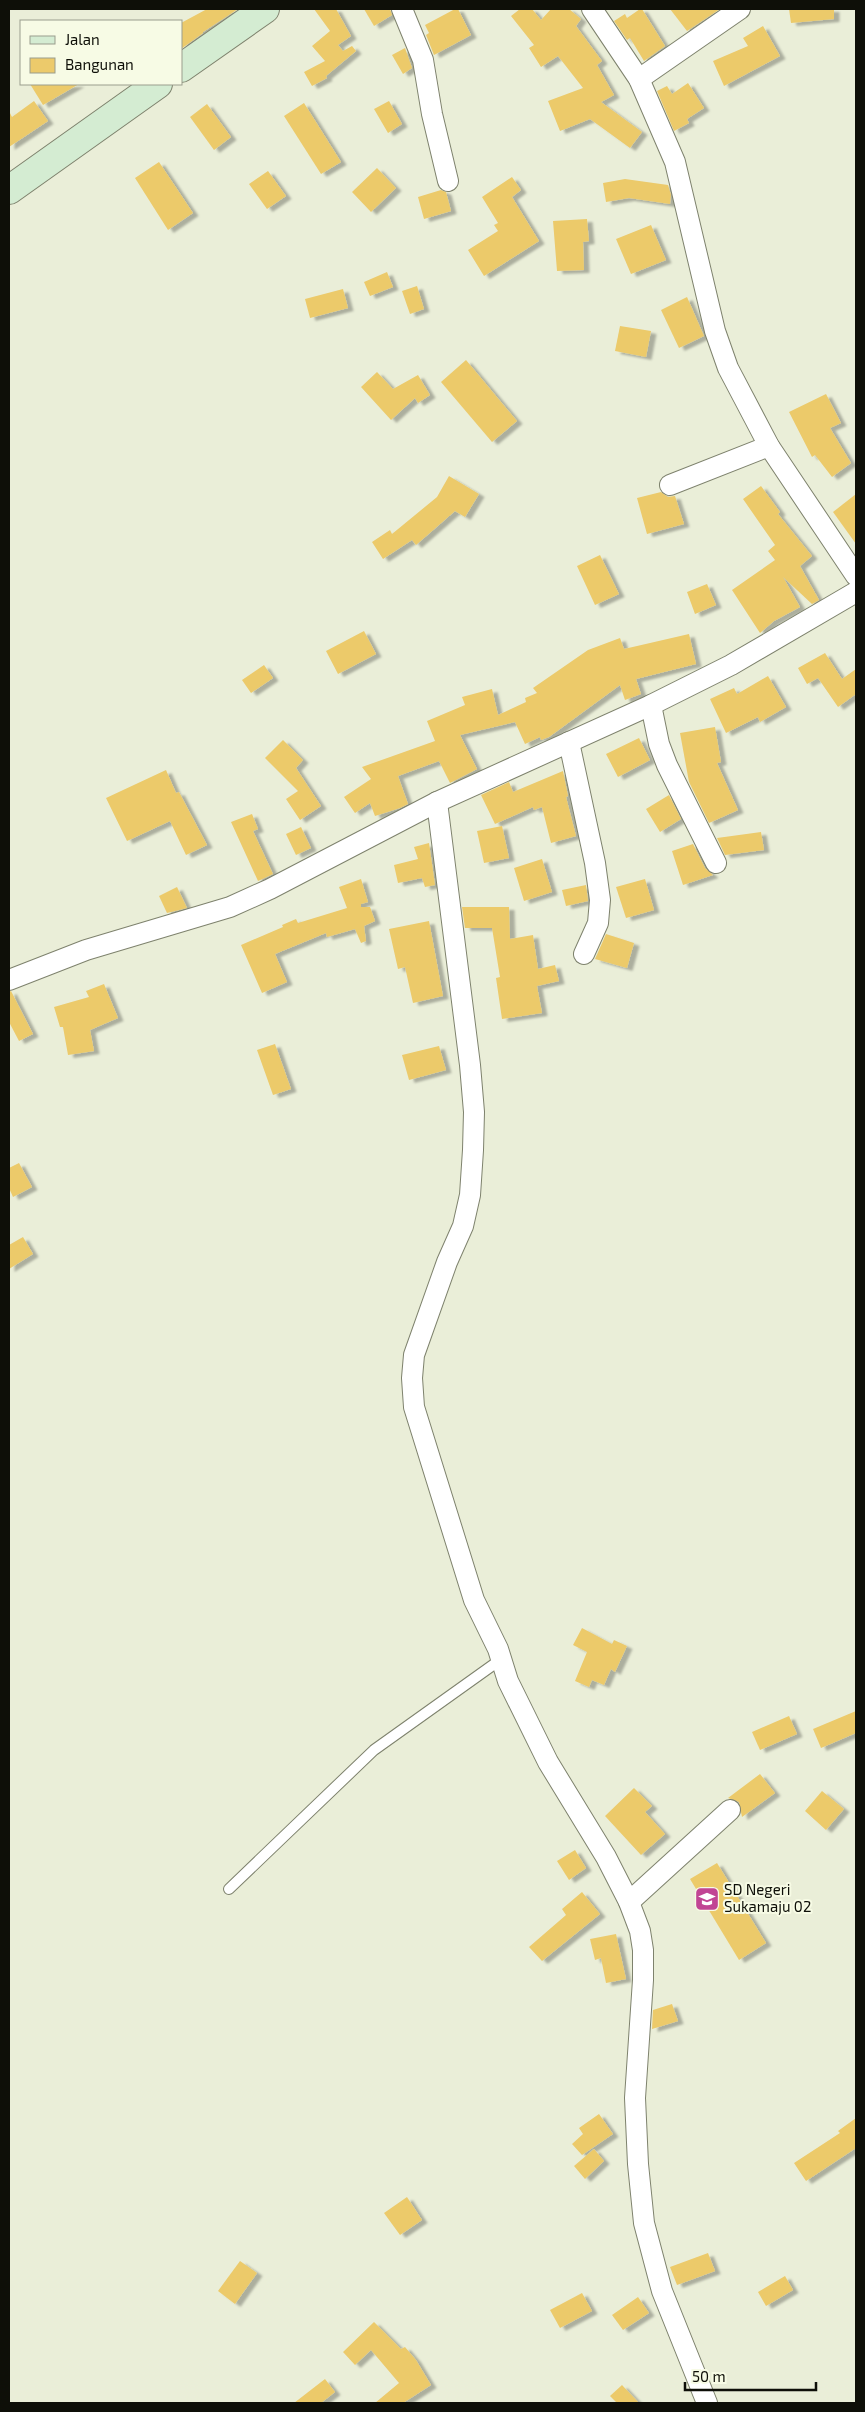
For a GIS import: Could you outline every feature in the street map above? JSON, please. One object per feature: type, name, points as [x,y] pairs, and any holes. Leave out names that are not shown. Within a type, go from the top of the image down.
[{"type":"main road","points":[[182,67],[265,9]]},
{"type":"main road","points":[[9,190],[157,85]]},
{"type":"street","points":[[402,9],[424,60],[432,114],[448,181]]},
{"type":"street","points":[[639,79],[740,9]]},
{"type":"street","points":[[599,11],[639,79],[675,162],[715,331],[728,368],[769,446],[856,576]]},
{"type":"street","points":[[670,485],[769,446]]},
{"type":"street","points":[[9,980],[86,950],[230,907],[270,889],[437,802],[651,705],[854,598]]},
{"type":"street","points":[[651,705],[659,744],[667,765],[716,863]]},
{"type":"street","points":[[568,742],[595,862],[600,900],[598,923],[584,954]]},
{"type":"street","points":[[437,802],[470,1065],[474,1112],[473,1150],[470,1195],[463,1226],[414,1355],[412,1378],[414,1407],[474,1600],[548,1762],[606,1857],[629,1902],[640,1931],[643,1950],[643,1980],[635,2098],[638,2164],[644,2223],[662,2292],[707,2403]]},
{"type":"street","points":[[629,1902],[730,1810]]},
{"type":"lane","points":[[230,1889],[374,1750],[499,1654]]},
{"type":"building","points":[[207,9],[238,9],[182,48],[182,22]]},
{"type":"building","points":[[314,9],[336,9],[351,36],[338,45],[343,51],[352,46],[356,51],[326,76],[327,78],[312,86],[304,72],[325,61],[312,46],[330,31]]},
{"type":"building","points":[[364,9],[390,9],[392,15],[374,26]]},
{"type":"building","points":[[458,9],[471,35],[434,55],[426,35],[429,33],[425,25]]},
{"type":"building","points":[[520,9],[532,9],[541,20],[551,9],[569,9],[581,19],[576,26],[602,61],[597,65],[614,95],[601,102],[642,132],[630,148],[590,119],[560,131],[548,101],[583,88],[558,56],[541,67],[529,48],[534,45],[511,16]]},
{"type":"building","points":[[642,9],[665,46],[644,61],[630,38],[627,40],[614,21],[625,14],[627,18]]},
{"type":"building","points":[[670,9],[720,9],[687,31]]},
{"type":"building","points":[[789,9],[834,9],[834,19],[791,23]]},
{"type":"building","points":[[763,26],[780,56],[724,86],[713,61],[748,46],[743,38]]},
{"type":"building","points":[[405,48],[412,68],[403,74],[392,55]]},
{"type":"building","points":[[688,83],[704,108],[687,119],[689,123],[674,131],[657,91],[667,86],[672,94]]},
{"type":"building","points":[[31,85],[77,85],[43,105]]},
{"type":"building","points":[[34,101],[48,121],[9,147],[9,111],[12,117]]},
{"type":"building","points":[[389,101],[402,124],[388,133],[374,109]]},
{"type":"building","points":[[304,103],[341,162],[321,174],[284,116]]},
{"type":"building","points":[[207,104],[231,137],[214,150],[190,117]]},
{"type":"building","points":[[159,162],[193,213],[168,230],[135,178]]},
{"type":"building","points":[[377,168],[396,188],[371,212],[352,192]]},
{"type":"building","points":[[268,171],[286,196],[267,209],[249,184]]},
{"type":"building","points":[[512,177],[521,190],[512,197],[539,241],[484,276],[468,250],[498,231],[494,225],[498,223],[482,197]]},
{"type":"building","points":[[625,179],[668,185],[671,195],[670,204],[629,198],[606,202],[603,183]]},
{"type":"building","points":[[441,190],[446,192],[451,211],[424,219],[418,197]]},
{"type":"building","points":[[587,219],[589,241],[583,242],[584,270],[557,271],[553,221]]},
{"type":"building","points":[[651,225],[666,260],[631,274],[616,239]]},
{"type":"building","points":[[387,272],[393,287],[370,296],[364,282]]},
{"type":"building","points":[[417,286],[424,309],[410,314],[402,291]]},
{"type":"building","points":[[343,289],[348,308],[310,318],[305,299]]},
{"type":"building","points":[[687,297],[704,336],[679,348],[661,310]]},
{"type":"building","points":[[620,326],[651,331],[646,357],[615,351]]},
{"type":"building","points":[[466,360],[517,421],[492,442],[441,382]]},
{"type":"building","points":[[377,372],[393,389],[418,375],[430,395],[418,403],[415,398],[391,420],[361,387]]},
{"type":"building","points":[[826,394],[841,423],[830,428],[851,463],[832,477],[815,455],[812,457],[789,412]]},
{"type":"building","points":[[449,476],[479,494],[465,517],[455,511],[416,545],[412,540],[383,559],[372,542],[390,530],[392,534],[437,497]]},
{"type":"building","points":[[761,486],[780,512],[778,514],[812,556],[800,566],[819,600],[812,604],[783,577],[800,607],[774,621],[760,633],[732,590],[775,560],[768,551],[775,545],[743,499]]},
{"type":"building","points":[[661,492],[668,497],[675,496],[684,524],[647,534],[637,498]]},
{"type":"building","points":[[856,494],[856,544],[833,512]]},
{"type":"building","points":[[600,555],[619,594],[595,605],[577,566]]},
{"type":"building","points":[[707,584],[716,605],[695,614],[687,592]]},
{"type":"building","points":[[364,631],[376,654],[338,674],[326,651]]},
{"type":"building","points":[[689,634],[696,664],[636,679],[641,694],[625,700],[620,685],[549,737],[541,740],[540,737],[525,744],[515,722],[460,735],[477,769],[450,783],[439,761],[398,776],[408,804],[400,808],[375,816],[370,803],[355,813],[344,797],[371,779],[362,767],[435,741],[427,721],[465,705],[462,697],[492,689],[498,715],[526,702],[525,698],[537,693],[533,688],[588,650],[620,638],[624,649]]},
{"type":"building","points":[[825,653],[842,679],[856,669],[856,694],[838,707],[818,678],[807,684],[798,668]]},
{"type":"building","points":[[264,665],[273,678],[251,693],[242,680]]},
{"type":"building","points":[[768,676],[786,707],[760,722],[758,717],[726,733],[710,699],[734,688],[737,694]]},
{"type":"building","points":[[715,727],[721,762],[717,763],[738,810],[709,823],[689,782],[680,733]]},
{"type":"building","points":[[639,738],[650,760],[618,777],[606,754]]},
{"type":"building","points":[[283,740],[303,760],[296,768],[321,806],[300,820],[286,799],[298,791],[265,758]]},
{"type":"building","points":[[166,770],[176,793],[179,792],[207,845],[186,855],[170,821],[127,841],[106,798]]},
{"type":"building","points":[[563,771],[568,796],[566,797],[576,836],[551,843],[542,807],[534,810],[533,807],[495,824],[481,795],[509,782],[513,792]]},
{"type":"building","points":[[669,795],[681,819],[660,832],[646,809]]},
{"type":"building","points":[[252,814],[258,829],[253,831],[273,874],[258,881],[231,822]]},
{"type":"building","points":[[502,826],[509,858],[484,863],[477,831]]},
{"type":"building","points":[[301,827],[311,848],[296,855],[286,834]]},
{"type":"building","points":[[761,832],[764,850],[725,855],[717,838]]},
{"type":"building","points":[[429,843],[435,885],[425,887],[422,878],[398,883],[394,865],[418,859],[414,847]]},
{"type":"building","points":[[693,844],[705,868],[713,875],[683,885],[672,851]]},
{"type":"building","points":[[542,859],[552,892],[524,901],[514,868]]},
{"type":"building","points":[[361,879],[368,902],[361,904],[361,907],[370,907],[375,921],[364,926],[366,941],[361,943],[355,929],[327,937],[326,933],[275,954],[287,982],[262,993],[241,945],[283,927],[282,925],[296,919],[298,923],[347,908],[339,887]]},
{"type":"building","points":[[645,879],[654,910],[626,918],[616,887]]},
{"type":"building","points":[[586,885],[588,901],[566,906],[562,890]]},
{"type":"building","points":[[177,887],[187,908],[167,913],[159,896]]},
{"type":"building","points":[[462,907],[509,907],[510,939],[533,935],[538,969],[555,965],[559,981],[537,986],[542,1013],[502,1019],[496,978],[500,977],[492,928],[465,928]]},
{"type":"building","points":[[429,921],[443,996],[413,1003],[405,967],[398,969],[389,929]]},
{"type":"building","points":[[606,934],[634,943],[627,968],[595,959]]},
{"type":"building","points":[[104,984],[118,1018],[90,1030],[94,1051],[68,1055],[63,1027],[60,1027],[54,1007],[89,997],[86,991]]},
{"type":"building","points":[[11,991],[33,1034],[19,1041],[9,1022],[9,992]]},
{"type":"building","points":[[275,1044],[291,1089],[273,1095],[257,1050]]},
{"type":"building","points":[[439,1046],[446,1070],[409,1080],[402,1055]]},
{"type":"building","points":[[19,1163],[32,1187],[13,1197],[9,1188],[9,1168]]},
{"type":"building","points":[[23,1237],[33,1254],[9,1269],[9,1245]]},
{"type":"building","points":[[582,1628],[612,1644],[614,1640],[627,1646],[615,1672],[611,1669],[604,1685],[592,1680],[589,1687],[575,1681],[587,1652],[573,1645]]},
{"type":"building","points":[[856,1711],[856,1733],[821,1748],[813,1729]]},
{"type":"building","points":[[789,1716],[797,1734],[760,1750],[752,1732]]},
{"type":"building","points":[[760,1774],[775,1793],[742,1817],[739,1802],[728,1798]]},
{"type":"building","points":[[634,1788],[652,1806],[645,1812],[665,1834],[641,1855],[605,1816]]},
{"type":"building","points":[[822,1791],[844,1809],[826,1830],[805,1811]]},
{"type":"building","points":[[575,1850],[586,1868],[569,1880],[557,1861]]},
{"type":"building","points":[[717,1863],[766,1943],[739,1960],[690,1879]]},
{"type":"building","points":[[582,1892],[600,1914],[542,1961],[529,1947],[566,1915],[562,1909]]},
{"type":"building","points":[[616,1934],[626,1979],[606,1983],[601,1958],[595,1960],[590,1939]]},
{"type":"building","points":[[672,2004],[678,2021],[652,2029],[653,2010]]},
{"type":"building","points":[[599,2114],[613,2134],[582,2155],[572,2144],[583,2134],[579,2128]]},
{"type":"building","points":[[856,2118],[856,2148],[806,2181],[794,2163],[840,2133],[838,2131]]},
{"type":"building","points":[[594,2149],[604,2161],[585,2179],[574,2166]]},
{"type":"building","points":[[407,2197],[422,2220],[400,2235],[384,2213]]},
{"type":"building","points":[[708,2253],[715,2271],[677,2285],[670,2267]]},
{"type":"building","points":[[240,2261],[257,2273],[235,2304],[218,2291]]},
{"type":"building","points":[[785,2276],[793,2290],[766,2306],[758,2292]]},
{"type":"building","points":[[582,2293],[592,2311],[560,2328],[550,2310]]},
{"type":"building","points":[[638,2297],[649,2313],[623,2330],[612,2315]]},
{"type":"building","points":[[374,2322],[401,2349],[405,2347],[416,2360],[431,2385],[403,2403],[375,2403],[399,2383],[371,2350],[355,2365],[343,2352]]},
{"type":"building","points":[[325,2379],[335,2392],[321,2403],[294,2403]]},
{"type":"building","points":[[622,2385],[639,2403],[617,2403],[610,2396]]},
{"type":"place","name":"SD Negeri Sukamaju 02","points":[[707,1899]]}]
